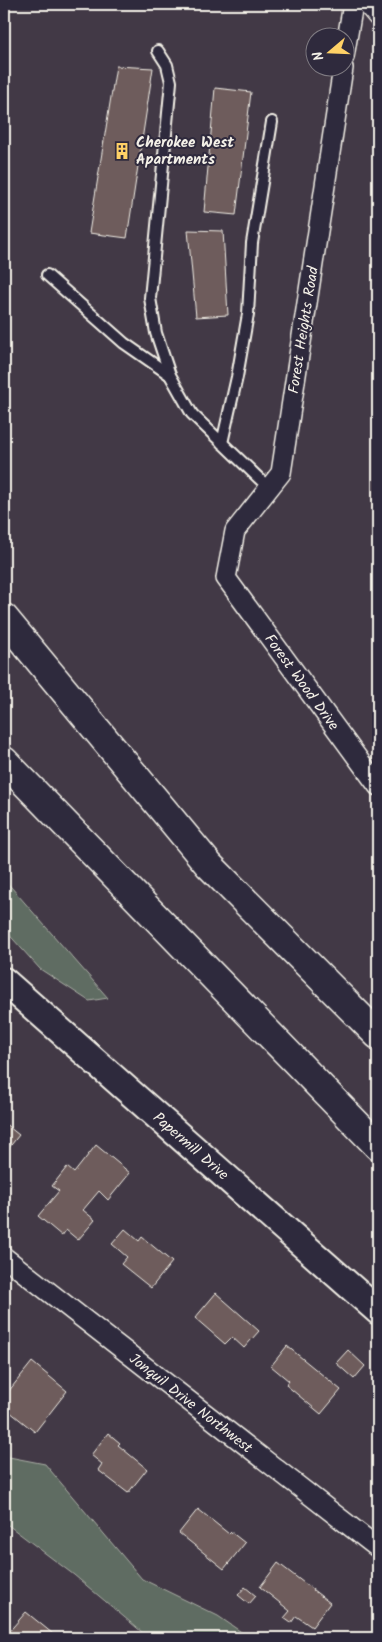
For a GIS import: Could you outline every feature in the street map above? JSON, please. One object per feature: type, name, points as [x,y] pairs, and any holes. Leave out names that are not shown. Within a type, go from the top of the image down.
[{"type":"highway","points":[[4,618],[209,865],[378,1035]]},
{"type":"highway","points":[[4,762],[378,1146]]},
{"type":"main road","name":"Papermill Drive","points":[[4,981],[378,1311]]},
{"type":"street","points":[[348,28],[352,4]]},
{"type":"street","points":[[367,4],[378,17]]},
{"type":"street","name":"Forest Heights Road","points":[[226,578],[235,531],[281,473],[341,78]]},
{"type":"street","name":"Forest Wood Drive","points":[[226,578],[378,786]]},
{"type":"street","name":"Jonquil Drive Northwest","points":[[4,1257],[378,1548]]},
{"type":"lane","points":[[158,51],[167,65],[171,82],[150,298],[156,333],[170,375],[192,414],[269,488]]},
{"type":"lane","points":[[222,443],[237,377],[248,314],[252,243],[272,122]]},
{"type":"lane","points":[[47,275],[124,344],[170,375]]},
{"type":"green space","points":[[4,879],[108,998],[89,1001],[40,969],[4,929]]},
{"type":"green space","points":[[4,1456],[45,1464],[142,1579],[218,1616],[250,1638],[149,1638],[74,1575],[4,1522]]},
{"type":"building","name":"Cherokee West Apartments","points":[[116,66],[153,68],[127,238],[89,233]]},
{"type":"building","name":"Cherokee West Apartments","points":[[215,88],[251,92],[236,215],[204,212]]},
{"type":"building","points":[[188,230],[223,231],[228,315],[196,317]]},
{"type":"building","points":[[4,1123],[19,1135],[4,1154]]},
{"type":"building","points":[[96,1145],[130,1173],[108,1200],[99,1191],[83,1210],[95,1220],[78,1240],[66,1230],[62,1236],[38,1216],[59,1191],[52,1186],[67,1167],[74,1173]]},
{"type":"building","points":[[125,1229],[139,1241],[142,1237],[172,1262],[151,1288],[121,1264],[127,1257],[112,1244]]},
{"type":"building","points":[[216,1293],[259,1331],[244,1348],[232,1337],[225,1344],[195,1318]]},
{"type":"building","points":[[287,1346],[341,1390],[321,1414],[286,1385],[289,1381],[271,1366]]},
{"type":"building","points":[[348,1350],[365,1366],[354,1379],[336,1363]]},
{"type":"building","points":[[32,1362],[67,1391],[35,1432],[4,1407],[4,1397]]},
{"type":"building","points":[[108,1433],[120,1443],[118,1445],[147,1469],[128,1493],[98,1470],[102,1464],[91,1455]]},
{"type":"building","points":[[198,1509],[229,1534],[231,1532],[245,1543],[224,1569],[179,1533]]},
{"type":"building","points":[[278,1563],[330,1603],[312,1627],[296,1616],[291,1623],[284,1618],[290,1611],[260,1587]]},
{"type":"building","points":[[245,1587],[256,1596],[249,1604],[238,1595]]},
{"type":"building","points":[[26,1612],[58,1638],[12,1638],[7,1634]]},
{"type":"place","name":"Cherokee West Apartments","points":[[122,151]]}]
